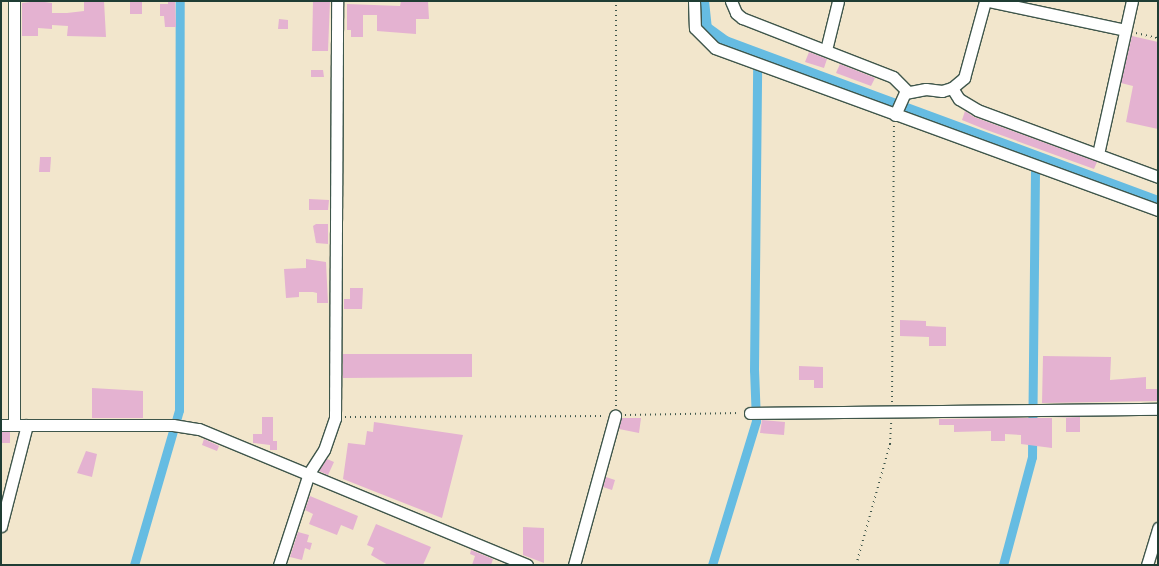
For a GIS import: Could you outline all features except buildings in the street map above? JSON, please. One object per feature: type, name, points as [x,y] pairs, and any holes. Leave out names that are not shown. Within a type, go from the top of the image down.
[{"type":"street","points":[[14,1],[14,425]]},
{"type":"street","points":[[279,565],[309,473],[324,450],[335,418],[337,1]]},
{"type":"street","points":[[694,1],[695,28],[715,48],[900,104],[1158,210]]},
{"type":"street","points":[[731,1],[736,13],[742,18],[893,77],[900,104]]},
{"type":"street","points":[[826,50],[838,1]]},
{"type":"street","points":[[900,104],[952,88],[964,78],[969,68],[987,1],[1126,30]]},
{"type":"street","points":[[1098,154],[1132,1]]},
{"type":"street","points":[[952,88],[959,100],[977,110],[1158,177]]},
{"type":"street","points":[[756,413],[1026,408],[1158,409]]},
{"type":"street","points":[[574,565],[615,416]]},
{"type":"street","points":[[1,425],[177,425],[199,429],[527,565]]},
{"type":"street","points":[[1,526],[27,425]]},
{"type":"street","points":[[1147,565],[1158,528]]},
{"type":"path","points":[[615,416],[616,1]]},
{"type":"path","points":[[1126,30],[1158,38]]},
{"type":"path","points":[[856,565],[890,444],[892,411],[892,152],[900,104]]},
{"type":"path","points":[[335,418],[756,413]]},
{"type":"waterway","points":[[134,565],[179,410],[180,1]]},
{"type":"waterway","points":[[701,1],[704,29],[725,44],[1158,204]]},
{"type":"waterway","points":[[712,565],[756,421],[754,370],[757,69]]},
{"type":"waterway","points":[[1003,565],[1032,457],[1035,157]]}]
